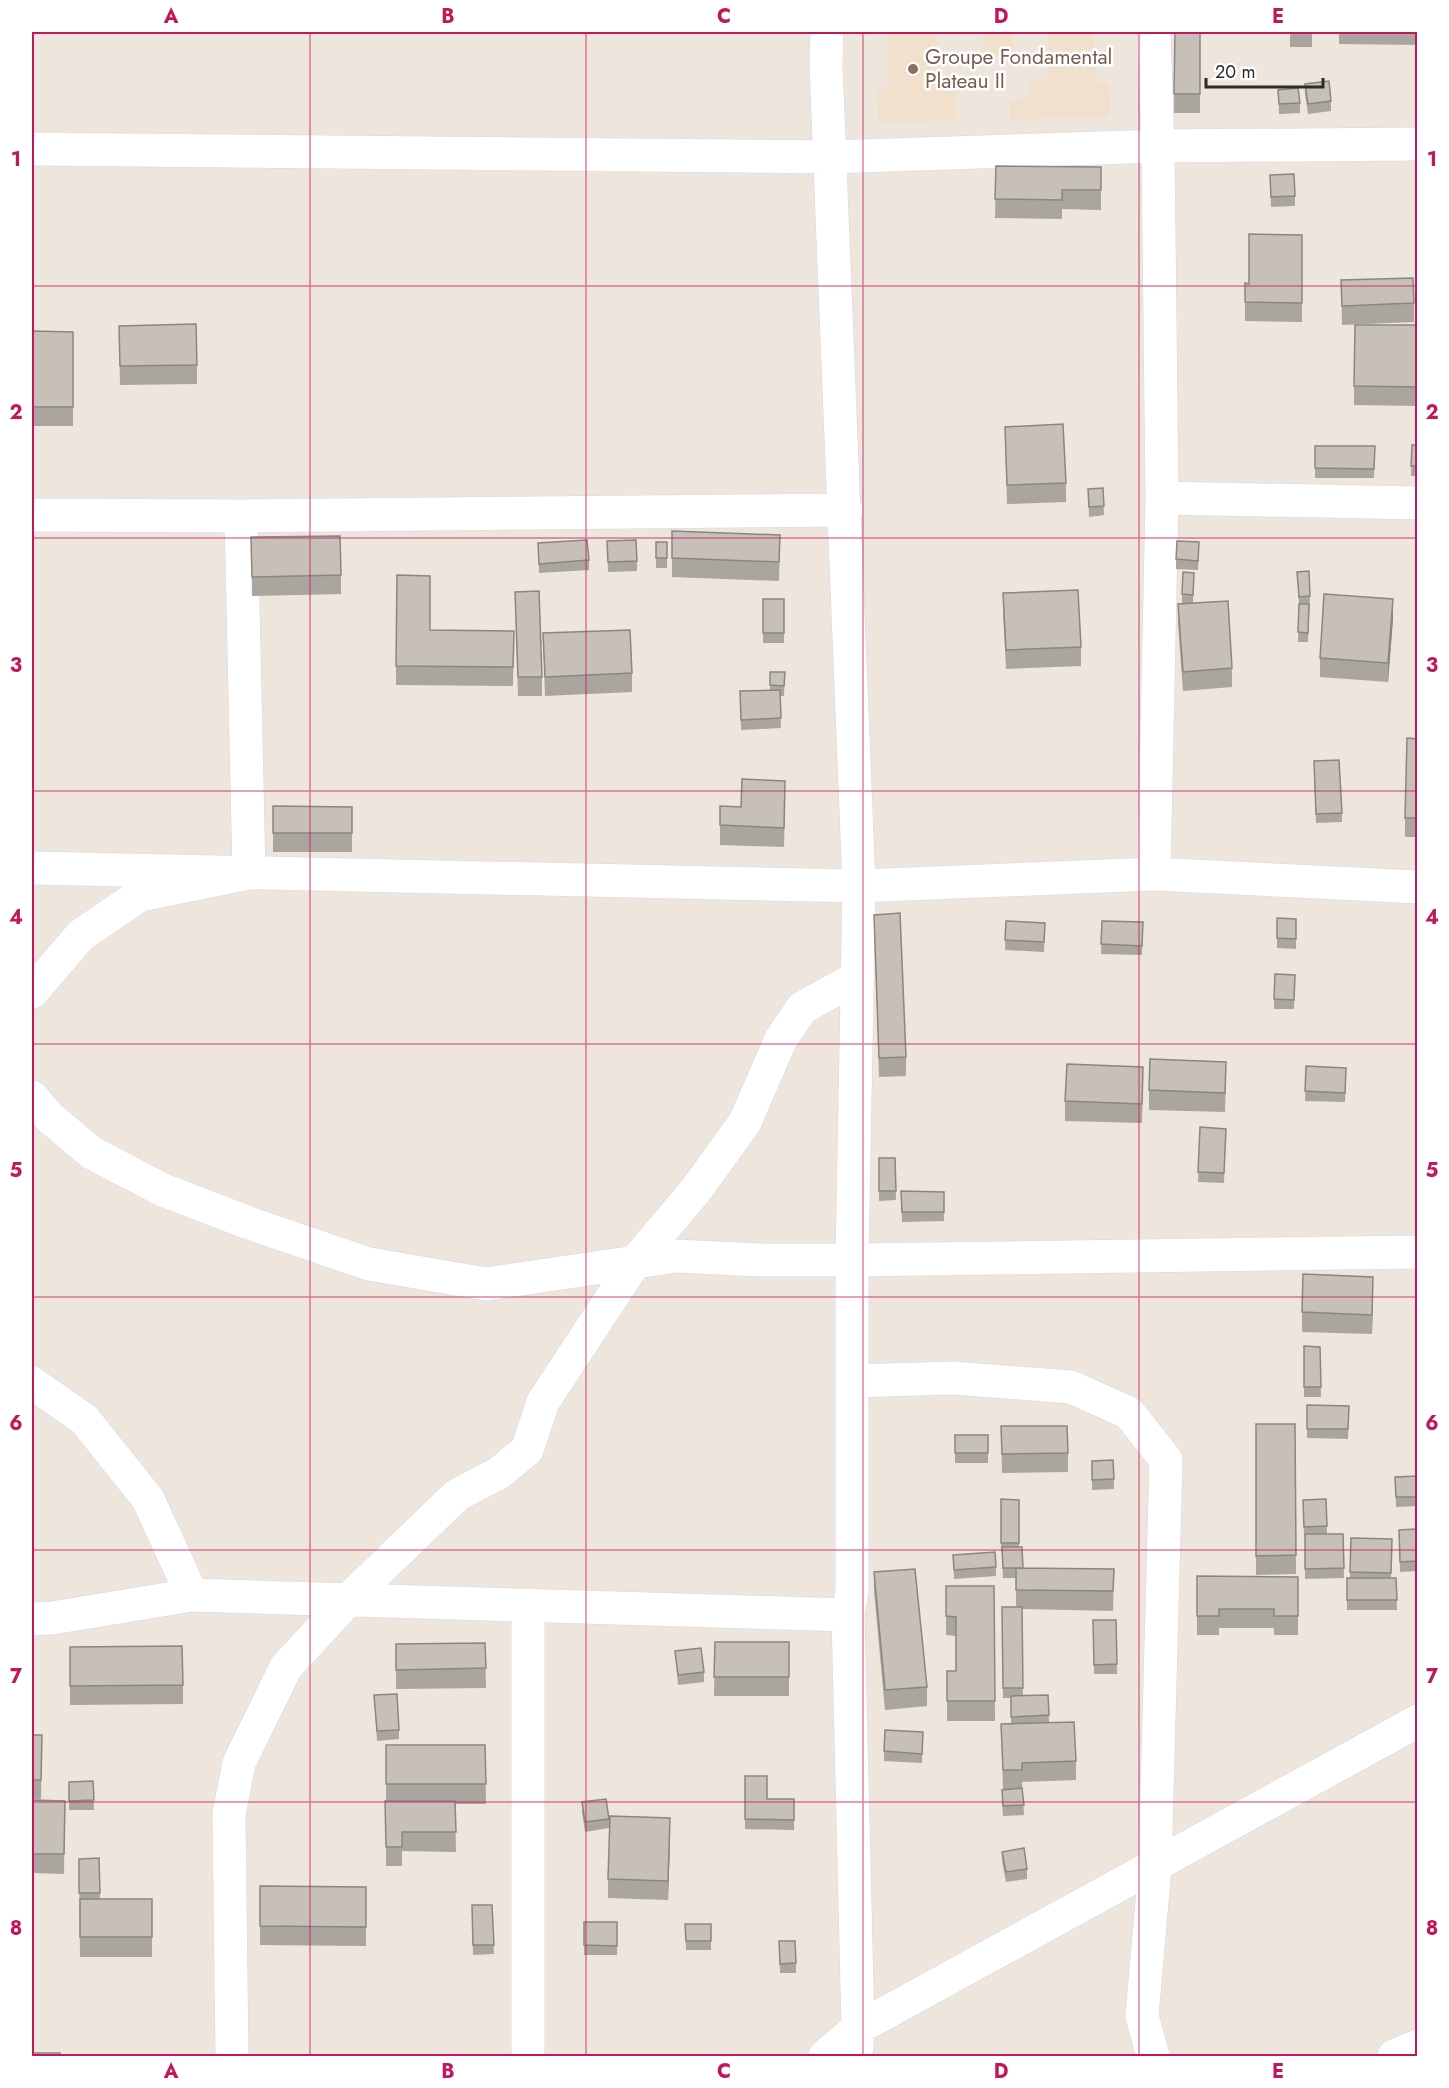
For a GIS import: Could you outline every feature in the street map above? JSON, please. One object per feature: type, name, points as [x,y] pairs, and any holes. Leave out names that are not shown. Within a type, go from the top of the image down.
[{"type":"street","points":[[827,32],[859,886],[852,1260],[852,1591],[848,1615],[857,2042]]},
{"type":"street","points":[[1154,32],[1158,146],[1162,498],[1154,874]]},
{"type":"street","points":[[32,149],[830,157],[1158,146],[1418,144]]},
{"type":"street","points":[[1162,498],[1418,502]]},
{"type":"street","points":[[32,515],[241,516],[846,510]]},
{"type":"street","points":[[241,516],[249,873]]},
{"type":"street","points":[[32,868],[859,886],[1154,874],[1418,887]]},
{"type":"street","points":[[32,992],[81,935],[140,895],[249,873]]},
{"type":"street","points":[[232,2056],[229,1814],[239,1763],[286,1667],[349,1599],[457,1495],[499,1473],[527,1450],[543,1402],[635,1263],[696,1190],[745,1122],[781,1039],[802,1008],[858,977]]},
{"type":"street","points":[[32,1097],[49,1117],[92,1153],[163,1190],[249,1223],[369,1264],[486,1284],[677,1256],[760,1260],[852,1260],[1418,1252]]},
{"type":"street","points":[[853,1381],[953,1378],[1071,1387],[1129,1413],[1166,1460],[1155,1867],[1142,2016],[1161,2053]]},
{"type":"street","points":[[32,1383],[84,1419],[148,1499],[192,1594]]},
{"type":"street","points":[[32,1619],[52,1618],[192,1594],[848,1615]]},
{"type":"street","points":[[528,1605],[528,2056]]},
{"type":"street","points":[[825,2056],[857,2042],[1155,1867],[1418,1721]]},
{"type":"street","points":[[1394,2056],[1418,2046]]},
{"type":"shaded area","points":[[887,32],[1048,32],[1014,33],[1014,56],[983,57],[983,34],[937,35],[938,89],[956,90],[956,121],[878,122],[877,87],[889,87]]},
{"type":"shaded area","points":[[1048,32],[1094,32],[1095,82],[1109,83],[1110,117],[1010,119],[1010,99],[1028,99],[1028,81],[1048,81]]},
{"type":"building","points":[[1175,32],[1200,32],[1200,94],[1174,94]]},
{"type":"building","points":[[1329,81],[1331,101],[1308,104],[1305,84]]},
{"type":"building","points":[[1298,88],[1300,103],[1279,104],[1278,90]]},
{"type":"building","points":[[996,166],[1101,167],[1101,190],[1062,190],[1062,200],[995,199]]},
{"type":"building","points":[[1294,174],[1295,196],[1271,197],[1270,175]]},
{"type":"building","points":[[1249,234],[1302,235],[1302,303],[1245,302],[1245,283],[1249,284]]},
{"type":"building","points":[[1413,278],[1414,303],[1342,306],[1341,280]]},
{"type":"building","points":[[196,324],[197,365],[120,366],[119,326]]},
{"type":"building","points":[[1355,325],[1418,325],[1418,387],[1354,386]]},
{"type":"building","points":[[32,331],[73,332],[73,407],[32,407]]},
{"type":"building","points":[[1063,424],[1066,483],[1007,485],[1005,427]]},
{"type":"building","points":[[1412,445],[1418,445],[1418,466],[1411,466]]},
{"type":"building","points":[[1315,446],[1375,446],[1374,469],[1315,468]]},
{"type":"building","points":[[1103,488],[1104,506],[1089,507],[1088,489]]},
{"type":"building","points":[[672,531],[780,535],[779,562],[672,558]]},
{"type":"building","points":[[340,536],[341,575],[252,577],[251,537]]},
{"type":"building","points":[[587,540],[589,560],[539,564],[538,543]]},
{"type":"building","points":[[636,540],[637,561],[608,562],[607,541]]},
{"type":"building","points":[[1177,541],[1199,542],[1198,561],[1176,559]]},
{"type":"building","points":[[656,542],[667,542],[667,558],[656,558]]},
{"type":"building","points":[[1309,571],[1310,596],[1299,597],[1297,572]]},
{"type":"building","points":[[1183,572],[1194,573],[1193,595],[1182,594]]},
{"type":"building","points":[[397,575],[430,576],[430,630],[514,631],[513,667],[396,666]]},
{"type":"building","points":[[1078,590],[1081,647],[1006,650],[1003,593]]},
{"type":"building","points":[[539,591],[542,677],[518,677],[515,592]]},
{"type":"building","points":[[1324,594],[1393,599],[1388,663],[1320,658]]},
{"type":"building","points":[[763,599],[784,599],[784,633],[763,633]]},
{"type":"building","points":[[1228,601],[1232,668],[1183,672],[1178,604]]},
{"type":"building","points":[[1299,604],[1309,604],[1308,633],[1298,632]]},
{"type":"building","points":[[630,630],[632,673],[545,677],[543,633]]},
{"type":"building","points":[[770,672],[785,672],[784,686],[770,685]]},
{"type":"building","points":[[780,690],[781,718],[741,720],[740,691]]},
{"type":"building","points":[[1407,738],[1418,739],[1418,818],[1405,818]]},
{"type":"building","points":[[1339,760],[1342,813],[1316,814],[1314,761]]},
{"type":"building","points":[[742,779],[785,781],[784,828],[720,825],[720,806],[741,807]]},
{"type":"building","points":[[273,806],[352,807],[352,833],[273,833]]},
{"type":"building","points":[[900,913],[906,1057],[879,1058],[874,915]]},
{"type":"building","points":[[1277,918],[1296,919],[1296,939],[1277,938]]},
{"type":"building","points":[[1006,921],[1045,923],[1044,942],[1005,940]]},
{"type":"building","points":[[1102,921],[1143,922],[1142,946],[1101,944]]},
{"type":"building","points":[[1275,974],[1295,975],[1294,1000],[1274,999]]},
{"type":"building","points":[[1150,1059],[1226,1062],[1225,1093],[1149,1090]]},
{"type":"building","points":[[1067,1064],[1143,1067],[1142,1104],[1065,1101]]},
{"type":"building","points":[[1306,1066],[1346,1068],[1345,1093],[1305,1091]]},
{"type":"building","points":[[1200,1127],[1226,1129],[1224,1173],[1198,1172]]},
{"type":"building","points":[[879,1158],[895,1158],[896,1191],[879,1191]]},
{"type":"building","points":[[901,1191],[944,1192],[944,1212],[902,1212]]},
{"type":"building","points":[[1303,1274],[1373,1277],[1372,1315],[1302,1312]]},
{"type":"building","points":[[1304,1346],[1320,1347],[1321,1387],[1304,1387]]},
{"type":"building","points":[[1307,1405],[1349,1406],[1348,1429],[1307,1429]]},
{"type":"building","points":[[1256,1424],[1295,1424],[1296,1555],[1256,1556]]},
{"type":"building","points":[[1001,1426],[1067,1426],[1068,1453],[1002,1454]]},
{"type":"building","points":[[955,1435],[988,1435],[988,1453],[955,1453]]},
{"type":"building","points":[[1113,1460],[1114,1479],[1092,1480],[1092,1461]]},
{"type":"building","points":[[1418,1476],[1418,1497],[1396,1497],[1395,1477]]},
{"type":"building","points":[[1001,1499],[1019,1500],[1019,1543],[1001,1543]]},
{"type":"building","points":[[1326,1499],[1327,1526],[1304,1527],[1303,1500]]},
{"type":"building","points":[[1416,1529],[1417,1561],[1400,1562],[1399,1530]]},
{"type":"building","points":[[1305,1534],[1343,1534],[1344,1568],[1305,1569]]},
{"type":"building","points":[[1351,1538],[1392,1539],[1391,1573],[1350,1572]]},
{"type":"building","points":[[1002,1547],[1022,1547],[1023,1568],[1003,1568]]},
{"type":"building","points":[[995,1552],[996,1567],[954,1570],[953,1555]]},
{"type":"building","points":[[1016,1568],[1114,1569],[1113,1591],[1016,1590]]},
{"type":"building","points":[[915,1569],[927,1687],[885,1690],[874,1572]]},
{"type":"building","points":[[1197,1576],[1298,1577],[1298,1616],[1274,1616],[1274,1609],[1219,1609],[1219,1616],[1197,1616]]},
{"type":"building","points":[[1347,1578],[1396,1578],[1397,1600],[1347,1600]]},
{"type":"building","points":[[946,1586],[994,1586],[995,1701],[947,1701],[947,1671],[956,1671],[956,1617],[946,1616]]},
{"type":"building","points":[[1002,1607],[1022,1607],[1023,1688],[1003,1688]]},
{"type":"building","points":[[1093,1620],[1116,1620],[1117,1664],[1094,1665]]},
{"type":"building","points":[[715,1642],[789,1642],[789,1677],[714,1677]]},
{"type":"building","points":[[485,1643],[486,1668],[396,1670],[396,1644]]},
{"type":"building","points":[[182,1646],[183,1685],[70,1686],[70,1647]]},
{"type":"building","points":[[701,1648],[704,1672],[678,1675],[675,1651]]},
{"type":"building","points":[[397,1694],[399,1730],[377,1731],[374,1695]]},
{"type":"building","points":[[1048,1695],[1049,1715],[1011,1717],[1011,1696]]},
{"type":"building","points":[[1074,1722],[1076,1761],[1022,1763],[1022,1770],[1003,1770],[1001,1724]]},
{"type":"building","points":[[885,1730],[923,1732],[922,1754],[884,1751]]},
{"type":"building","points":[[32,1735],[42,1735],[41,1780],[32,1780]]},
{"type":"building","points":[[386,1745],[485,1745],[486,1784],[386,1784]]},
{"type":"building","points":[[745,1776],[767,1776],[767,1799],[794,1799],[794,1820],[745,1819]]},
{"type":"building","points":[[93,1781],[94,1800],[69,1801],[69,1782]]},
{"type":"building","points":[[1022,1788],[1024,1805],[1003,1806],[1002,1790]]},
{"type":"building","points":[[606,1799],[609,1819],[585,1822],[582,1802]]},
{"type":"building","points":[[32,1800],[65,1801],[64,1854],[32,1854]]},
{"type":"building","points":[[385,1801],[455,1801],[456,1832],[402,1832],[402,1847],[386,1847]]},
{"type":"building","points":[[610,1816],[670,1818],[668,1881],[608,1879]]},
{"type":"building","points":[[1024,1848],[1027,1869],[1006,1872],[1002,1852]]},
{"type":"building","points":[[99,1858],[100,1893],[79,1893],[79,1859]]},
{"type":"building","points":[[260,1886],[366,1887],[366,1927],[260,1926]]},
{"type":"building","points":[[80,1899],[152,1899],[152,1937],[80,1937]]},
{"type":"building","points":[[472,1905],[492,1905],[494,1945],[473,1945]]},
{"type":"building","points":[[584,1922],[617,1922],[617,1946],[584,1945]]},
{"type":"building","points":[[685,1924],[711,1924],[711,1941],[686,1941]]},
{"type":"building","points":[[779,1941],[795,1941],[796,1963],[780,1964]]},
{"type":"building","points":[[32,2053],[60,2053],[60,2056],[32,2056]]},
{"type":"place","name":"Groupe Fondamental Plateau II","points":[[913,69]]}]
